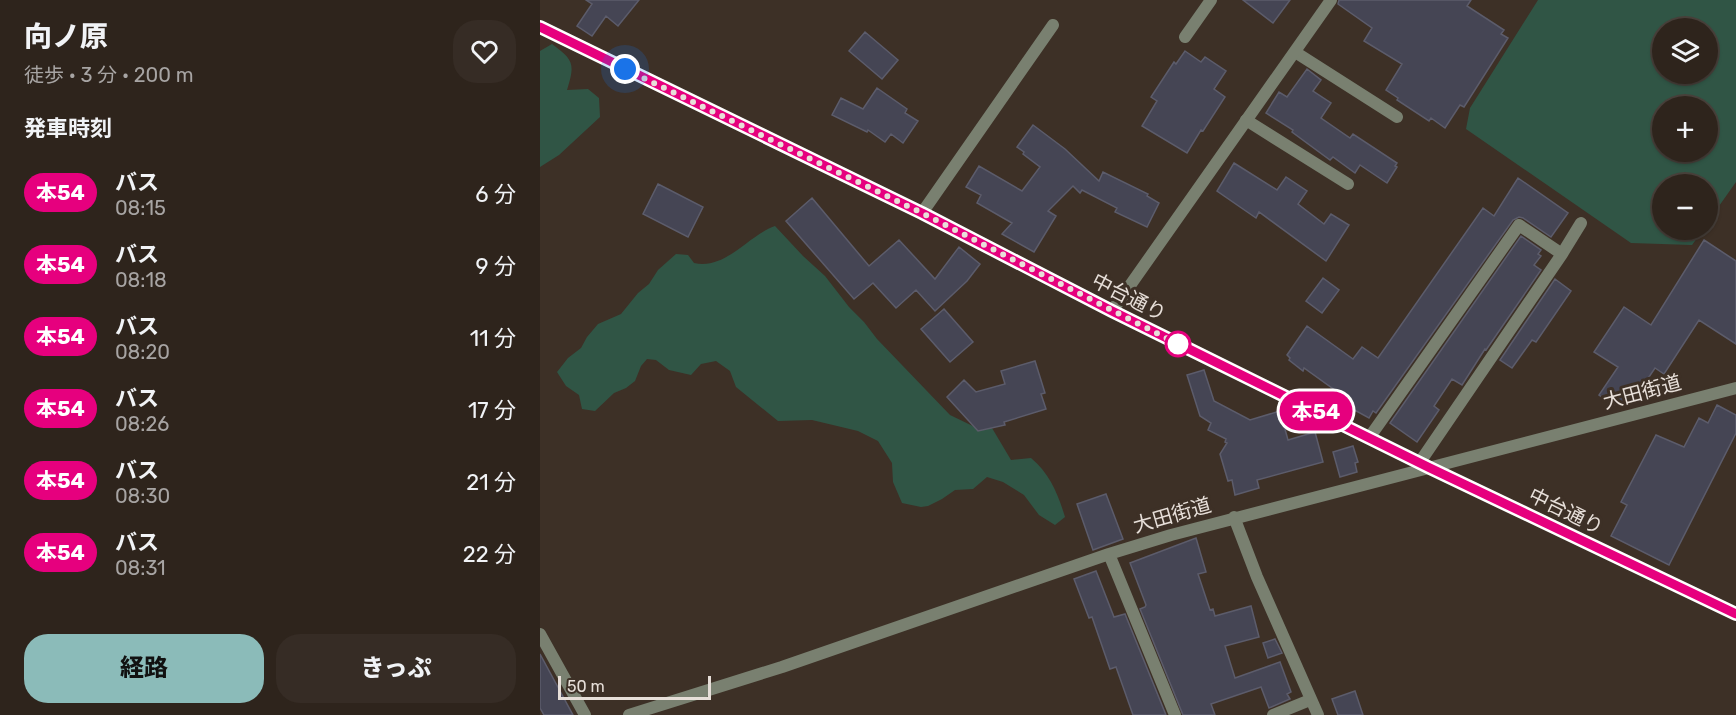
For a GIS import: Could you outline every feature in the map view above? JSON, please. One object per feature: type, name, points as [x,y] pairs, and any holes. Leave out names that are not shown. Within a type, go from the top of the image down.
[{"type":"street","points":[[1185,37],[1211,0]]},
{"type":"street","points":[[1112,311],[1331,0]]},
{"type":"street","points":[[922,213],[1053,25]]},
{"type":"street","name":"中台通り","points":[[540,27],[922,213],[1112,311],[1369,438],[1736,614]]},
{"type":"street","points":[[1294,52],[1397,117]]},
{"type":"street","points":[[1246,120],[1348,184]]},
{"type":"street","points":[[1425,465],[1581,223]]},
{"type":"street","points":[[1369,438],[1519,225],[1562,254]]},
{"type":"street","name":"大田街道","points":[[628,715],[782,668],[1109,554],[1234,517],[1425,465],[1736,388]]},
{"type":"street","points":[[1234,517],[1257,577],[1318,715]]},
{"type":"street","points":[[1109,554],[1175,715]]},
{"type":"street","points":[[540,634],[585,715]]},
{"type":"street","points":[[1273,715],[1310,700]]},
{"type":"green space","points":[[1538,0],[1736,0],[1736,182],[1718,207],[1718,174],[1652,174],[1652,240],[1696,240],[1692,245],[1631,243],[1466,129],[1470,108]]},
{"type":"green space","points":[[552,44],[565,54],[571,63],[567,90],[588,89],[599,98],[600,117],[559,155],[540,167],[540,51]]},
{"type":"green space","points":[[775,226],[825,276],[877,339],[950,415],[981,430],[992,428],[1011,460],[1031,458],[1038,464],[1052,485],[1065,517],[1055,525],[1039,515],[1024,495],[1003,482],[987,477],[973,489],[955,490],[928,506],[902,503],[893,482],[892,463],[878,441],[858,431],[812,420],[778,421],[736,387],[730,371],[716,361],[701,364],[691,375],[669,370],[656,360],[647,359],[641,366],[635,381],[626,388],[614,393],[595,411],[582,409],[579,395],[566,386],[557,372],[568,358],[581,348],[598,324],[621,314],[638,293],[649,284],[658,270],[676,254],[688,255],[694,263],[716,262]]},
{"type":"building","points":[[586,0],[639,0],[618,26],[606,16],[592,36],[577,26],[592,4]]},
{"type":"building","points":[[1243,0],[1290,0],[1273,23]]},
{"type":"building","points":[[1339,0],[1471,0],[1467,6],[1504,30],[1501,34],[1508,38],[1464,107],[1460,105],[1445,128],[1431,118],[1429,121],[1386,90],[1402,64],[1364,41],[1372,28],[1338,4]]},
{"type":"building","points":[[865,32],[898,60],[882,79],[849,51]]},
{"type":"building","points":[[1185,51],[1201,62],[1205,57],[1226,71],[1214,89],[1225,97],[1187,153],[1142,126],[1157,101],[1151,97],[1174,62],[1176,64]]},
{"type":"building","points":[[1307,69],[1321,80],[1313,91],[1331,103],[1321,118],[1350,138],[1353,134],[1397,163],[1387,183],[1360,165],[1355,173],[1333,157],[1330,160],[1292,132],[1293,130],[1266,113],[1279,92],[1287,97]]},
{"type":"building","points":[[877,88],[907,109],[905,113],[918,121],[903,143],[891,134],[885,142],[868,130],[867,132],[832,115],[841,98],[863,109]]},
{"type":"building","points":[[1033,125],[1065,149],[1099,181],[1103,172],[1148,194],[1147,196],[1159,203],[1147,227],[1115,212],[1117,208],[1082,190],[1080,193],[1073,186],[1048,211],[1056,216],[1034,252],[1002,234],[1012,223],[977,203],[981,195],[966,187],[979,166],[1022,191],[1040,167],[1017,147]]},
{"type":"building","points":[[1234,163],[1277,190],[1286,177],[1307,191],[1298,204],[1324,224],[1331,214],[1349,225],[1326,261],[1259,212],[1256,218],[1217,191]]},
{"type":"building","points":[[1518,178],[1568,213],[1551,237],[1523,218],[1513,220],[1376,413],[1373,411],[1369,418],[1347,406],[1350,401],[1289,360],[1287,355],[1307,326],[1353,359],[1362,347],[1378,358],[1483,208],[1494,216]]},
{"type":"building","points":[[658,184],[703,207],[688,237],[643,214]]},
{"type":"building","points":[[812,198],[869,266],[899,240],[935,279],[959,247],[980,264],[967,281],[935,311],[916,290],[896,308],[873,283],[854,299],[786,221]]},
{"type":"building","points":[[1521,236],[1541,250],[1538,254],[1541,256],[1534,265],[1541,270],[1462,385],[1452,379],[1434,406],[1439,410],[1417,442],[1390,423]]},
{"type":"building","points":[[1704,240],[1736,261],[1736,344],[1699,320],[1664,374],[1655,368],[1634,399],[1613,405],[1599,395],[1618,367],[1594,352],[1624,307],[1651,325]]},
{"type":"building","points":[[1323,278],[1339,290],[1322,313],[1306,301]]},
{"type":"building","points":[[1555,279],[1571,291],[1536,342],[1532,340],[1512,368],[1500,360]]},
{"type":"building","points":[[944,309],[973,342],[950,362],[921,329]]},
{"type":"building","points":[[1035,361],[1045,393],[1041,394],[1046,409],[1004,422],[1005,425],[978,431],[947,397],[964,380],[976,392],[1005,384],[1001,371]]},
{"type":"building","points":[[1204,370],[1214,401],[1250,420],[1280,411],[1288,440],[1315,432],[1323,462],[1257,480],[1259,488],[1235,495],[1232,480],[1228,481],[1220,454],[1227,443],[1226,439],[1208,430],[1211,423],[1200,416],[1187,375]]},
{"type":"building","points":[[1717,405],[1736,415],[1736,433],[1669,565],[1611,536],[1627,505],[1621,502],[1656,435],[1684,447],[1699,418],[1708,423]]},
{"type":"building","points":[[1353,446],[1358,462],[1355,463],[1357,472],[1340,477],[1333,452]]},
{"type":"building","points":[[1106,494],[1123,539],[1093,550],[1077,504]]},
{"type":"building","points":[[1196,538],[1206,572],[1198,574],[1210,610],[1213,609],[1215,616],[1251,606],[1259,637],[1225,646],[1235,678],[1280,662],[1291,692],[1287,694],[1290,699],[1269,708],[1261,687],[1211,704],[1215,715],[1183,715],[1140,609],[1146,605],[1130,563]]},
{"type":"building","points":[[1096,571],[1114,617],[1125,614],[1166,715],[1133,715],[1116,667],[1110,669],[1092,617],[1089,618],[1074,579]]},
{"type":"building","points":[[1275,639],[1282,653],[1268,658],[1263,643]]},
{"type":"building","points":[[540,654],[573,715],[544,715],[540,708]]},
{"type":"building","points":[[1355,691],[1363,715],[1338,715],[1332,699]]},
{"type":"bus line","name":"本54","points":[[540,27],[922,213],[1112,311],[1430,468],[1736,614]]},
{"type":"route","points":[[625,69],[922,213],[1178,344]]}]
